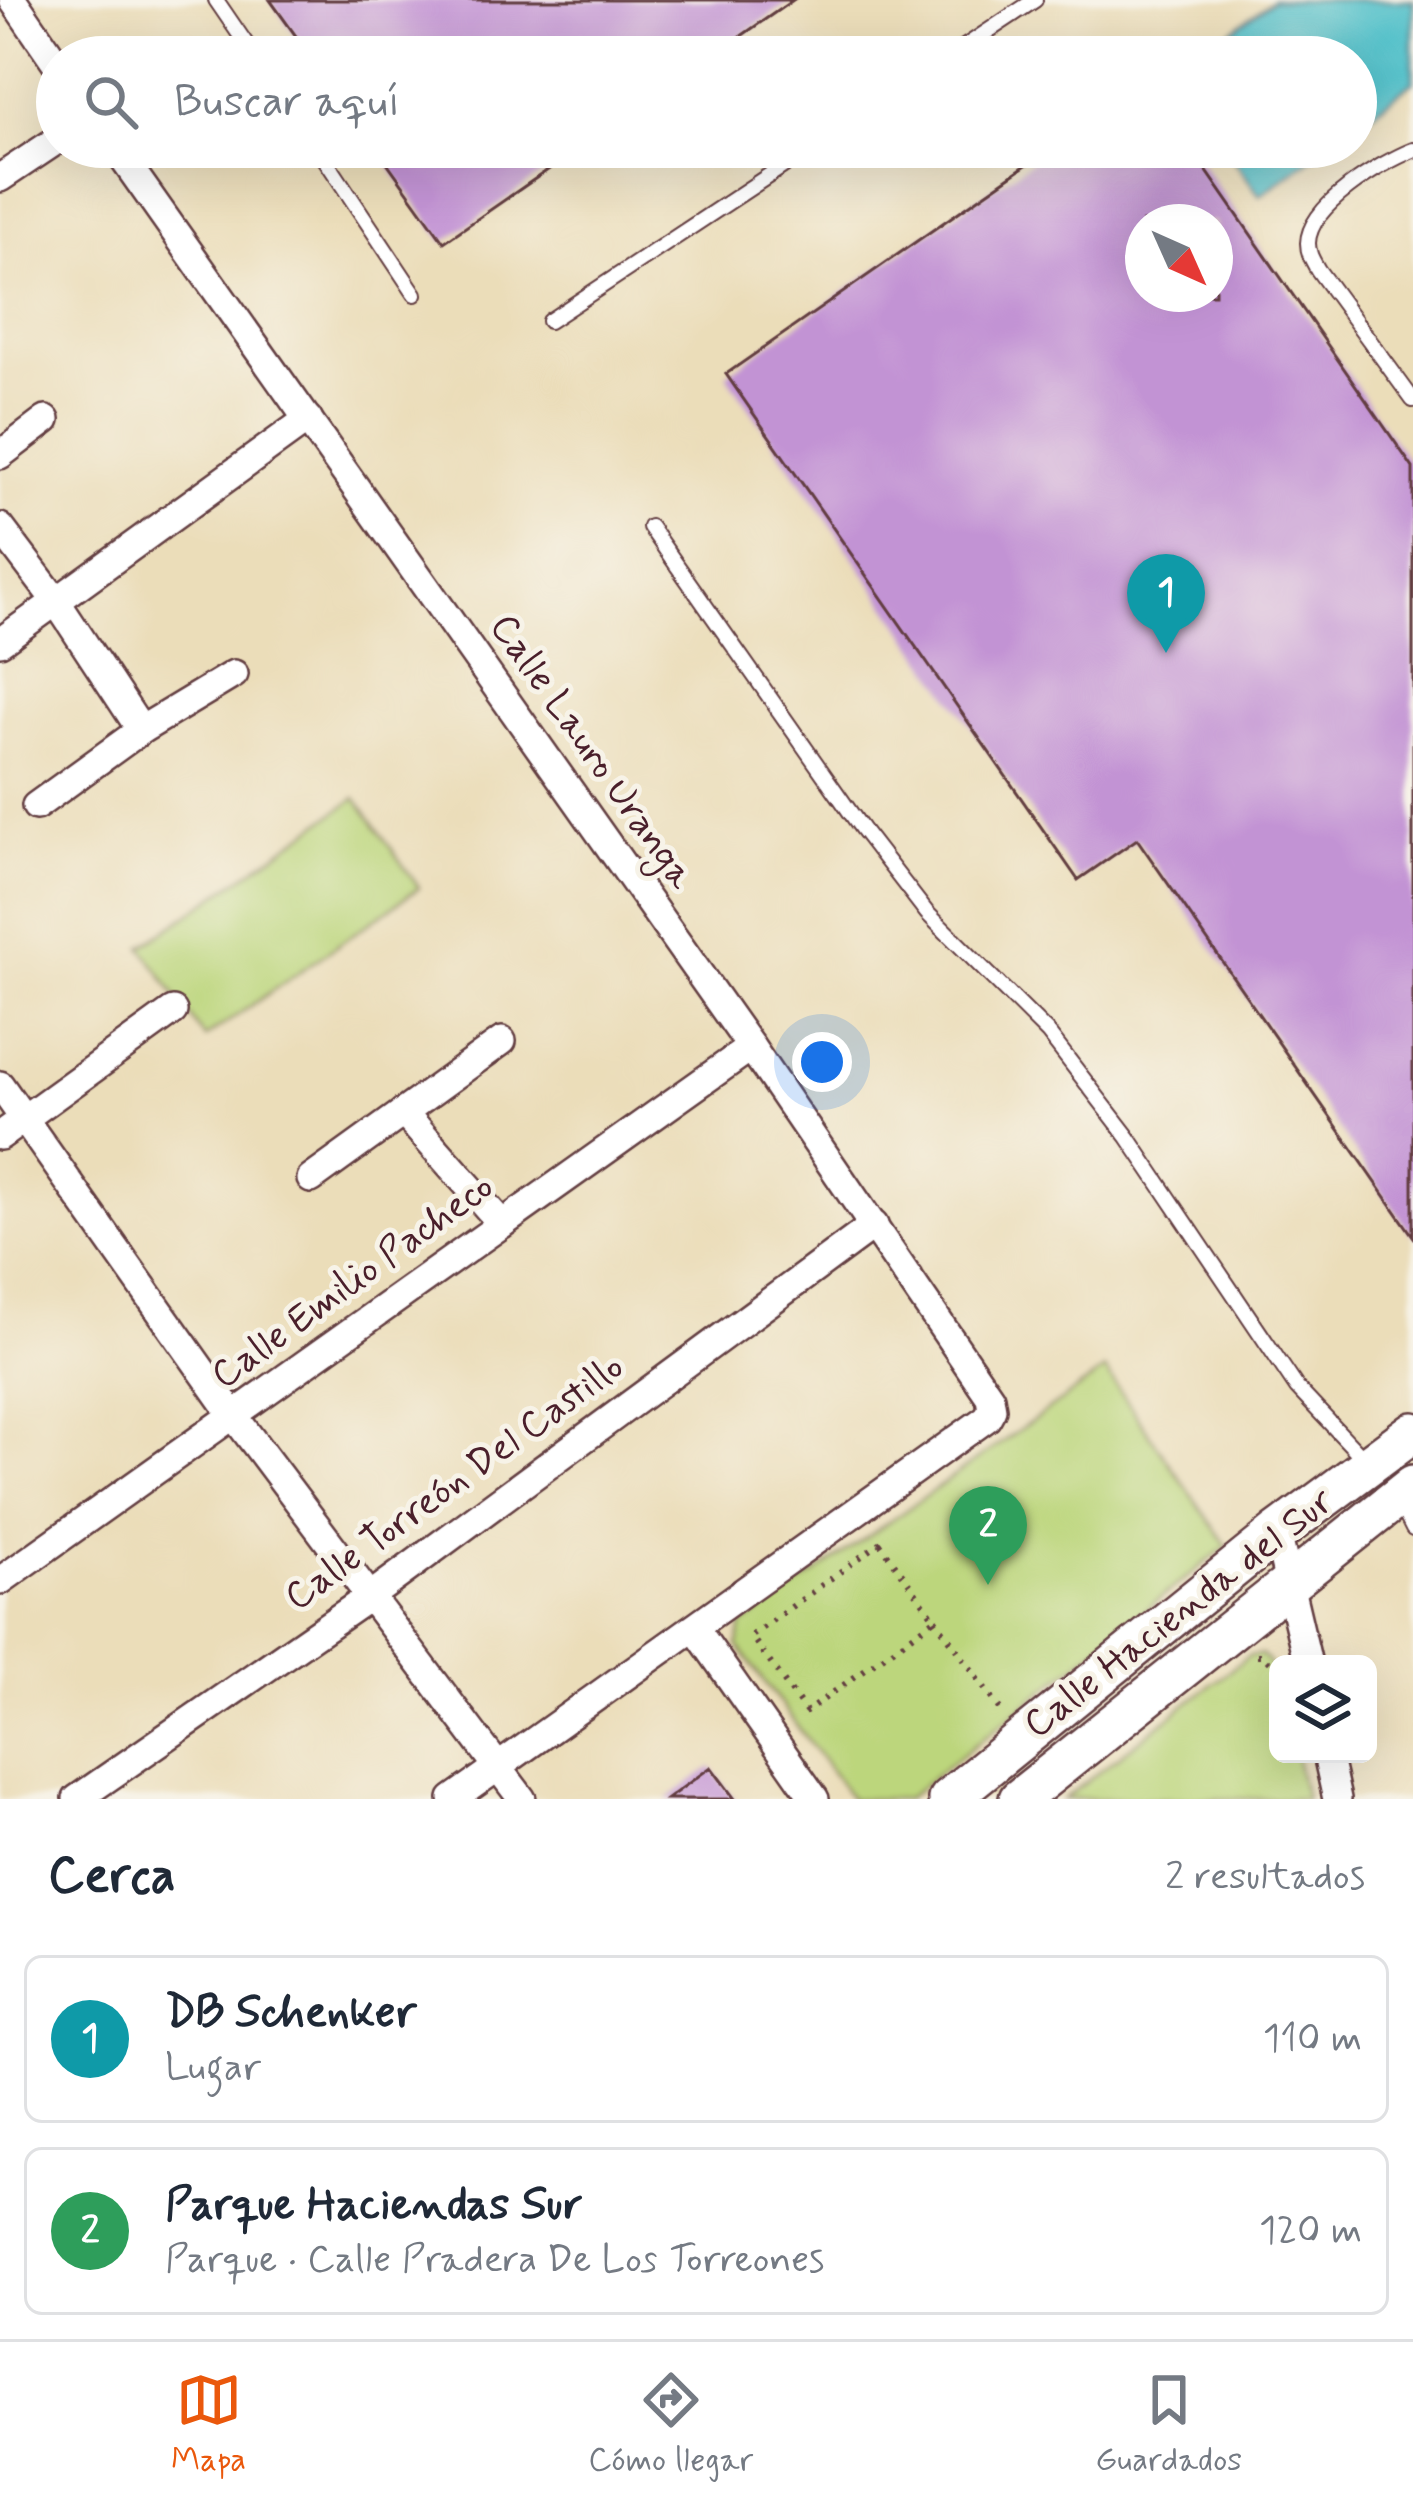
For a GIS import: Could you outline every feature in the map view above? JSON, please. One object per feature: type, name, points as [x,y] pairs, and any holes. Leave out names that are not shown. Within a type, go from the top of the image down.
[{"type":"street","points":[[13,0],[38,36]]},
{"type":"street","points":[[0,178],[36,154]]},
{"type":"street","name":"Calle Lauro Uranga","points":[[130,168],[751,1046],[984,1386],[992,1409],[978,1424],[695,1628]]},
{"type":"street","points":[[0,642],[308,419]]},
{"type":"street","points":[[0,455],[46,420]]},
{"type":"street","points":[[0,527],[56,601],[141,730]]},
{"type":"street","points":[[36,806],[141,730],[234,674]]},
{"type":"street","points":[[0,1136],[173,1010]]},
{"type":"street","points":[[310,1179],[502,1041]]},
{"type":"street","name":"Calle Emilio Pacheco","points":[[0,1581],[751,1046]]},
{"type":"street","points":[[0,1085],[234,1416],[522,1799]]},
{"type":"street","points":[[404,1112],[502,1224]]},
{"type":"street","name":"Calle Torreón Del Castillo","points":[[77,1799],[369,1597],[874,1225]]},
{"type":"street","name":"Calle Hacienda del Sur","points":[[948,1799],[1277,1533],[1413,1432]]},
{"type":"street","name":"Calle Hacienda del Sur","points":[[1019,1799],[1289,1580],[1408,1504]]},
{"type":"street","points":[[1277,1533],[1306,1655]]},
{"type":"street","points":[[453,1799],[695,1628],[815,1799]]},
{"type":"street","points":[[1330,1763],[1337,1799]]},
{"type":"lane","points":[[216,0],[241,36]]},
{"type":"lane","points":[[981,36],[1035,0]]},
{"type":"lane","points":[[1413,150],[1364,178],[1322,211],[1308,238],[1318,270],[1413,400]]},
{"type":"lane","points":[[331,168],[415,294]]},
{"type":"lane","points":[[549,321],[780,168]]},
{"type":"lane","points":[[650,527],[862,829],[927,913],[1048,1033],[1128,1137],[1298,1388],[1408,1504]]},
{"type":"path","points":[[935,1619],[806,1712],[751,1636],[880,1543],[1010,1722]]},
{"type":"green space","points":[[356,798],[419,888],[205,1038],[142,947]]},
{"type":"green space","points":[[1105,1370],[1227,1546],[906,1799],[851,1799],[738,1646],[742,1625]]},
{"type":"green space","points":[[1262,1655],[1269,1664],[1269,1763],[1297,1763],[1305,1799],[1064,1799],[1248,1656]]},
{"type":"water","points":[[1273,0],[1413,0],[1413,82],[1377,109],[1377,36],[1224,36]]},
{"type":"water","points":[[1240,168],[1298,168],[1260,196]]},
{"type":"building","points":[[270,0],[793,0],[741,36],[296,36]]},
{"type":"building","points":[[391,168],[551,168],[444,242]]},
{"type":"building","points":[[1022,168],[1205,168],[1230,204],[1125,204],[1125,312],[1233,312],[1233,209],[1413,468],[1413,1236],[1137,839],[1078,880],[726,374]]},
{"type":"building","points":[[711,1767],[735,1799],[667,1799]]},
{"type":"place","name":"DB Schenker","points":[[1166,653]]},
{"type":"place","name":"Parque Haciendas Sur","points":[[988,1585]]}]
